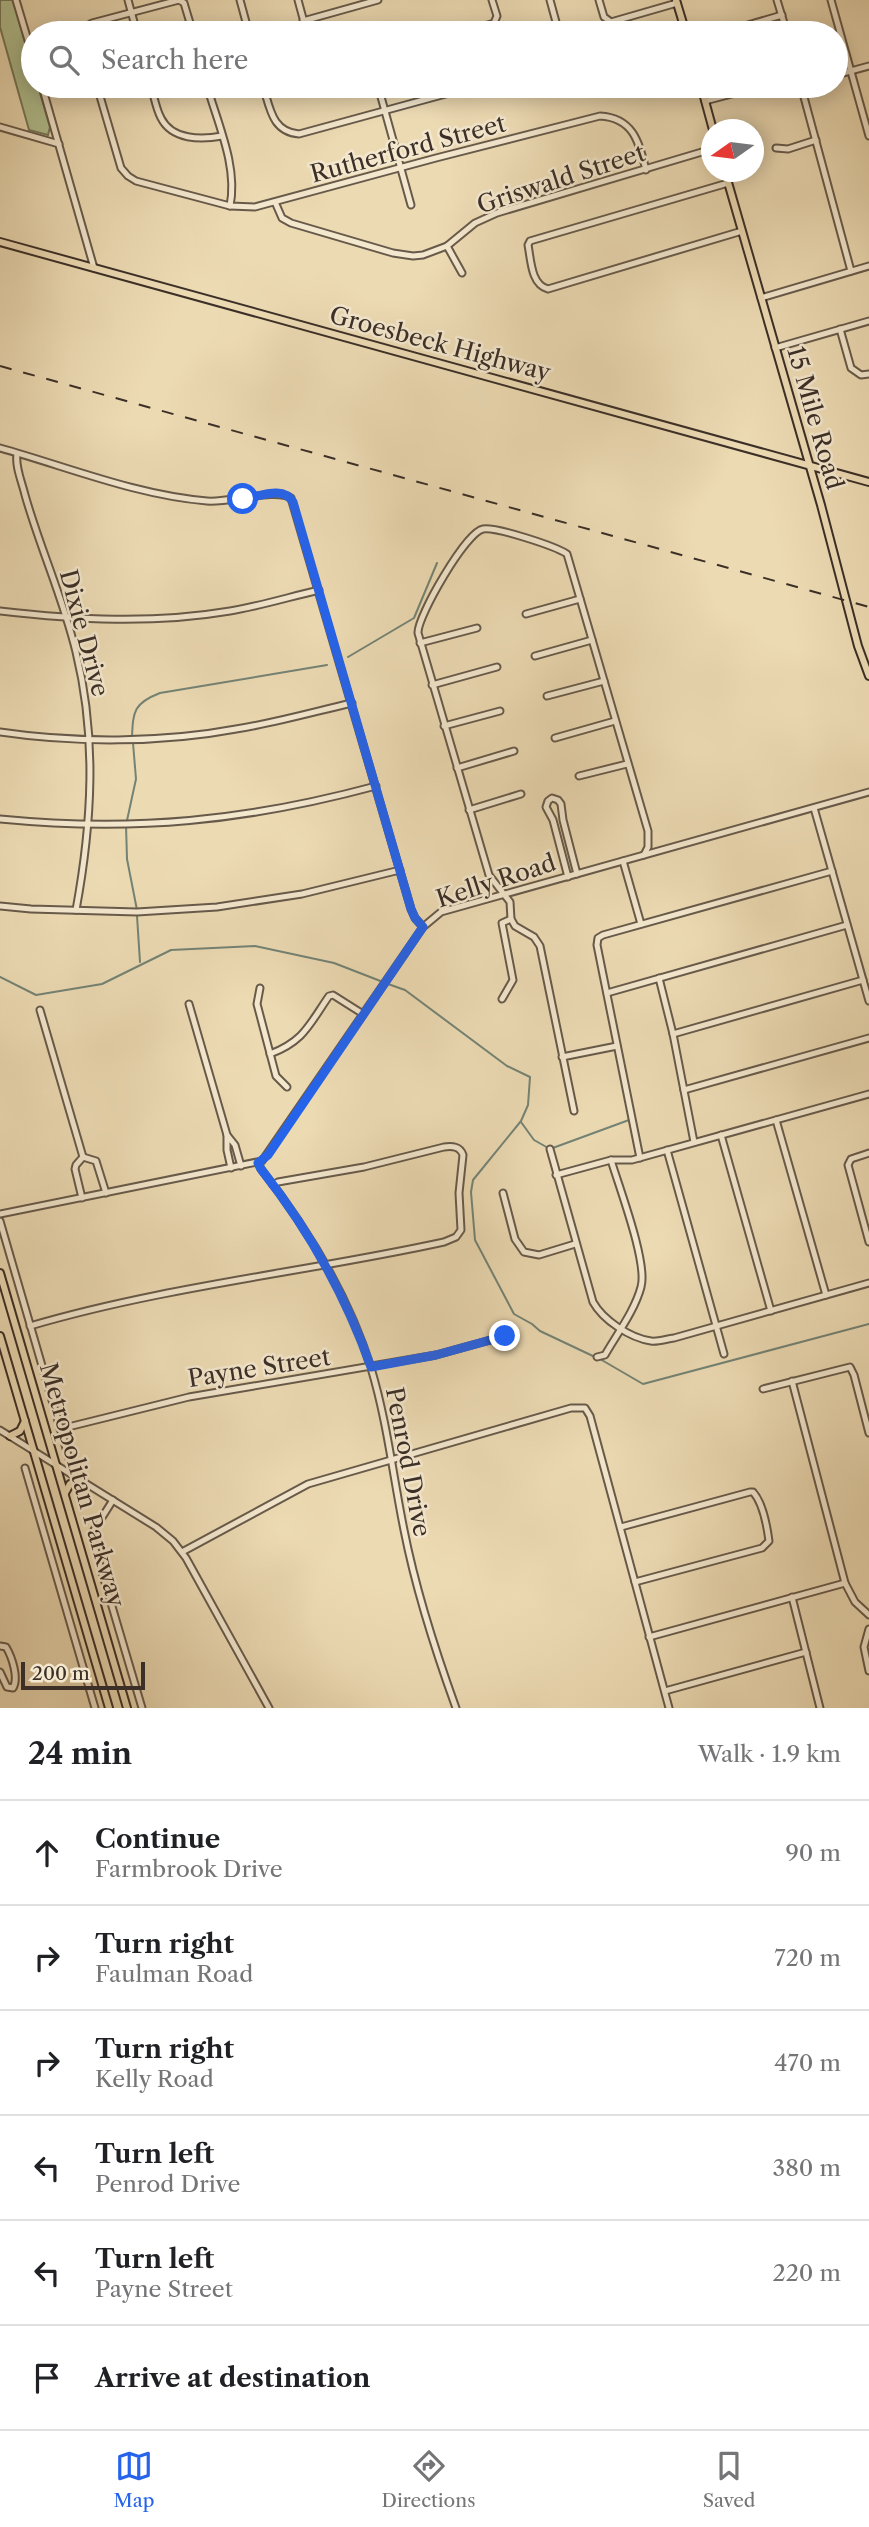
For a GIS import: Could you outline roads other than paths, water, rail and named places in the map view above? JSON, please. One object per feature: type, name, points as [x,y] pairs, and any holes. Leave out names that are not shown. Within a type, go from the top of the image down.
[{"type":"main road","points":[[677,2],[683,21]]},
{"type":"main road","points":[[704,98],[710,119]]},
{"type":"main road","name":"15 Mile Road","points":[[728,183],[810,466],[858,646],[869,676]]},
{"type":"main road","name":"Groesbeck Highway","points":[[0,242],[869,482]]},
{"type":"main road","name":"Metropolitan Parkway","points":[[0,1273],[65,1493],[79,1564],[127,1708]]},
{"type":"main road","name":"Metropolitan Parkway","points":[[0,1336],[109,1708]]},
{"type":"main road","points":[[5,1353],[15,1349],[24,1354]]},
{"type":"main road","points":[[10,1436],[20,1431],[25,1421]]},
{"type":"main road","points":[[65,1493],[77,1478]]},
{"type":"main road","points":[[65,1560],[79,1564]]},
{"type":"street","points":[[16,0],[22,21]]},
{"type":"street","points":[[128,0],[134,21]]},
{"type":"street","points":[[240,0],[246,21]]},
{"type":"street","points":[[298,0],[303,20],[378,0]]},
{"type":"street","points":[[492,0],[496,21]]},
{"type":"street","points":[[550,0],[556,21]]},
{"type":"street","points":[[599,0],[607,21]]},
{"type":"street","points":[[777,0],[784,21]]},
{"type":"street","points":[[831,0],[837,21]]},
{"type":"street","points":[[99,21],[182,1],[189,21]]},
{"type":"street","points":[[618,21],[677,2]]},
{"type":"street","points":[[762,21],[782,15]]},
{"type":"street","points":[[848,60],[869,136]]},
{"type":"street","points":[[848,72],[869,66]]},
{"type":"street","points":[[46,98],[94,268]]},
{"type":"street","name":"Rutherford Street","points":[[101,98],[121,168],[128,176],[230,206],[248,208],[275,202],[600,116],[612,119],[632,132],[639,143],[646,170]]},
{"type":"street","points":[[155,98],[161,119],[171,130],[195,138],[222,136]]},
{"type":"street","points":[[211,98],[232,175],[230,206]]},
{"type":"street","points":[[267,98],[273,119],[280,128],[292,133],[308,132],[432,98]]},
{"type":"street","points":[[381,98],[411,205]]},
{"type":"street","points":[[705,101],[713,98]]},
{"type":"street","points":[[804,98],[851,271]]},
{"type":"street","points":[[0,127],[60,144]]},
{"type":"street","points":[[776,148],[788,149],[816,140]]},
{"type":"street","name":"Griswald Street","points":[[275,202],[282,218],[291,223],[393,253],[423,255],[447,246],[489,215],[701,152]]},
{"type":"street","points":[[728,183],[530,242],[528,245],[537,284],[548,289],[742,232]]},
{"type":"street","points":[[447,246],[462,273]]},
{"type":"street","points":[[761,298],[869,266]]},
{"type":"street","points":[[775,348],[869,321]]},
{"type":"street","points":[[840,329],[851,368],[861,375],[869,374]]},
{"type":"street","points":[[0,448],[97,477],[188,499],[223,502],[273,493],[287,495],[295,507],[411,909],[423,927]]},
{"type":"street","name":"Dixie Drive","points":[[18,454],[16,464],[29,508],[67,619],[83,685],[90,738],[89,824],[76,910]]},
{"type":"street","points":[[574,1111],[538,942],[516,928],[505,894],[489,875],[420,643],[419,623],[445,576],[468,541],[484,529],[525,538],[563,551],[570,561],[648,831],[648,847],[644,855]]},
{"type":"street","points":[[0,611],[67,619],[143,620],[222,612],[319,590]]},
{"type":"street","points":[[526,614],[580,599]]},
{"type":"street","points":[[420,643],[477,628]]},
{"type":"street","points":[[535,656],[592,640]]},
{"type":"street","points":[[432,685],[497,667]]},
{"type":"street","points":[[547,696],[604,681]]},
{"type":"street","points":[[0,732],[90,738],[209,733],[352,703]]},
{"type":"street","points":[[444,726],[500,711]]},
{"type":"street","points":[[555,738],[615,721]]},
{"type":"street","points":[[457,768],[514,751]]},
{"type":"street","points":[[579,776],[627,764]]},
{"type":"street","points":[[0,819],[89,824],[156,824],[242,816],[325,800],[376,786]]},
{"type":"street","name":"Kelly Road","points":[[258,1163],[268,1155],[423,927],[441,912],[869,792]]},
{"type":"street","points":[[469,810],[521,794]]},
{"type":"street","points":[[568,877],[554,820],[547,809],[548,801],[552,798],[561,804],[577,874]]},
{"type":"street","points":[[814,808],[869,1001]]},
{"type":"street","points":[[623,861],[641,924]]},
{"type":"street","points":[[0,906],[146,911],[217,907],[302,894],[400,870]]},
{"type":"street","points":[[640,1158],[597,945],[598,938],[832,871]]},
{"type":"street","points":[[502,999],[513,980],[502,923],[511,919]]},
{"type":"street","points":[[607,993],[847,925]]},
{"type":"street","points":[[659,978],[694,1142]]},
{"type":"street","points":[[673,1034],[863,980]]},
{"type":"street","points":[[260,988],[257,1004],[270,1054],[276,1076],[287,1087]]},
{"type":"street","points":[[270,1054],[299,1040],[329,996],[333,995],[363,1014]]},
{"type":"street","points":[[189,1004],[227,1135],[231,1168]]},
{"type":"street","points":[[40,1010],[83,1157]]},
{"type":"street","points":[[684,1090],[869,1038]]},
{"type":"street","points":[[562,1058],[617,1046]]},
{"type":"street","points":[[556,1175],[611,1160],[640,1158],[869,1094]]},
{"type":"street","points":[[776,1120],[826,1295]]},
{"type":"street","points":[[227,1135],[235,1145],[241,1166]]},
{"type":"street","points":[[721,1135],[771,1311]]},
{"type":"street","points":[[30,1326],[176,1290],[327,1266],[444,1242],[460,1234],[462,1225],[459,1192],[464,1160],[463,1153],[458,1148],[444,1147],[388,1162],[273,1185]]},
{"type":"street","points":[[550,1149],[593,1303],[602,1315],[639,1338],[656,1341],[717,1327],[869,1283]]},
{"type":"street","points":[[667,1150],[724,1354]]},
{"type":"street","points":[[869,1153],[851,1159],[848,1165],[869,1242]]},
{"type":"street","points":[[83,1157],[96,1161],[106,1193]]},
{"type":"street","points":[[82,1198],[75,1169],[83,1157]]},
{"type":"street","points":[[597,1357],[605,1354],[642,1286],[642,1273],[611,1160]]},
{"type":"street","points":[[0,1214],[258,1163]]},
{"type":"street","name":"Penrod Drive","points":[[258,1163],[298,1218],[327,1266],[371,1367],[383,1412],[411,1565],[456,1708]]},
{"type":"street","points":[[503,1193],[515,1239],[524,1252],[539,1255],[575,1244]]},
{"type":"street","points":[[0,1221],[60,1429],[77,1478]]},
{"type":"street","name":"Payne Street","points":[[60,1429],[102,1416],[189,1397],[436,1355],[505,1336]]},
{"type":"street","points":[[763,1390],[850,1367],[869,1433]]},
{"type":"street","points":[[792,1381],[845,1583],[855,1602],[869,1615]]},
{"type":"street","points":[[182,1552],[308,1484],[571,1408],[585,1408],[590,1416],[669,1708]]},
{"type":"street","points":[[0,1430],[162,1532],[182,1552],[269,1708]]},
{"type":"street","points":[[25,1468],[95,1708]]},
{"type":"street","points":[[621,1527],[753,1492],[758,1497],[762,1510],[769,1538],[762,1548],[635,1582]]},
{"type":"street","points":[[113,1500],[94,1530],[93,1542],[142,1708]]},
{"type":"street","points":[[649,1637],[845,1583]]},
{"type":"street","points":[[792,1597],[819,1708]]},
{"type":"street","points":[[869,1629],[864,1647],[869,1671]]},
{"type":"street","points":[[0,1646],[6,1647],[9,1652],[16,1680],[13,1688],[7,1687],[0,1672]]},
{"type":"street","points":[[665,1691],[806,1652]]},
{"type":"waterway","points":[[348,657],[414,618],[437,563]]},
{"type":"waterway","points":[[132,737],[134,714],[140,704],[160,693],[327,665]]},
{"type":"waterway","points":[[133,743],[136,779],[126,825],[127,859],[137,910]]},
{"type":"waterway","points":[[137,916],[140,962]]},
{"type":"waterway","points":[[0,977],[36,995],[102,984],[171,950],[255,946],[334,963],[383,982]]},
{"type":"waterway","points":[[388,984],[405,990],[507,1066],[530,1077],[528,1105],[521,1121],[473,1180],[471,1192],[475,1240],[514,1314],[540,1331],[595,1357]]},
{"type":"waterway","points":[[521,1122],[534,1140],[550,1149],[629,1120]]},
{"type":"waterway","points":[[600,1359],[643,1384],[869,1324]]},
{"type":"railway","points":[[0,366],[869,607]]}]
